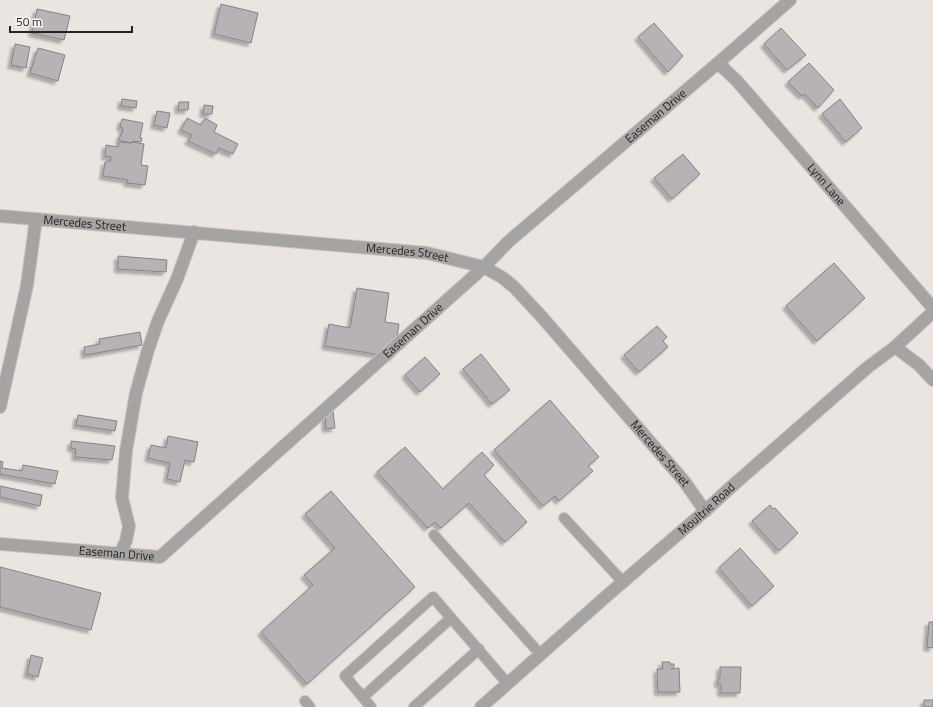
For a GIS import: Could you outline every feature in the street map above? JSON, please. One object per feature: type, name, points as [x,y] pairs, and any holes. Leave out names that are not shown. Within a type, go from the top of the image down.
[{"type":"street","name":"Easeman Drive","points":[[0,544],[160,558],[484,267],[508,242],[790,0]]},
{"type":"street","name":"Lynn Lane","points":[[718,63],[737,81],[933,308]]},
{"type":"street","name":"Mercedes Street","points":[[0,216],[427,253],[484,267],[509,282],[541,316],[684,481],[705,511]]},
{"type":"street","points":[[0,407],[27,284],[36,219]]},
{"type":"street","points":[[120,554],[126,541],[130,526],[122,498],[126,451],[136,393],[158,321],[177,279],[194,232]]},
{"type":"street","name":"Moultrie Road","points":[[480,707],[868,367],[895,347],[933,312]]},
{"type":"street","points":[[895,347],[919,365],[933,380]]},
{"type":"lane","points":[[564,518],[623,582]]},
{"type":"lane","points":[[434,535],[540,654]]},
{"type":"lane","points":[[371,707],[345,676],[433,597],[507,683]]},
{"type":"lane","points":[[362,697],[451,618]]},
{"type":"lane","points":[[414,707],[479,649]]},
{"type":"building","points":[[221,4],[258,13],[251,43],[214,34]]},
{"type":"building","points":[[37,9],[70,16],[64,40],[32,33]]},
{"type":"building","points":[[654,23],[683,56],[668,72],[638,37]]},
{"type":"building","points":[[781,28],[806,55],[787,70],[764,44]]},
{"type":"building","points":[[15,44],[30,47],[26,68],[11,65]]},
{"type":"building","points":[[38,48],[65,55],[58,81],[30,73]]},
{"type":"building","points":[[809,63],[834,90],[818,108],[805,94],[802,96],[788,82]]},
{"type":"building","points":[[122,99],[137,101],[136,108],[121,106]]},
{"type":"building","points":[[840,99],[862,128],[846,142],[822,114]]},
{"type":"building","points":[[179,102],[189,102],[188,110],[178,110]]},
{"type":"building","points":[[204,105],[213,106],[212,114],[203,114]]},
{"type":"building","points":[[157,111],[170,113],[167,128],[154,125]]},
{"type":"building","points":[[187,118],[201,125],[205,118],[217,125],[214,132],[238,144],[233,154],[219,148],[216,154],[188,141],[192,135],[181,130]]},
{"type":"building","points":[[122,119],[143,123],[140,138],[142,138],[141,142],[133,141],[131,143],[119,140],[123,128],[120,127]]},
{"type":"building","points":[[119,142],[144,144],[141,165],[148,166],[145,185],[127,183],[128,180],[103,176],[105,162],[111,161],[111,157],[105,156],[106,145],[118,147]]},
{"type":"building","points":[[683,154],[700,174],[672,199],[654,178]]},
{"type":"building","points":[[118,256],[167,260],[166,272],[118,269]]},
{"type":"building","points":[[834,263],[865,298],[817,341],[786,306]]},
{"type":"building","points":[[357,288],[389,293],[385,322],[399,324],[394,357],[325,346],[329,324],[350,328]]},
{"type":"building","points":[[657,326],[667,337],[663,341],[668,347],[639,372],[624,355]]},
{"type":"building","points":[[140,332],[142,345],[85,355],[84,347],[100,344],[99,339]]},
{"type":"building","points":[[481,354],[510,390],[492,404],[463,369]]},
{"type":"building","points":[[425,357],[440,374],[420,392],[405,375]]},
{"type":"building","points":[[550,400],[599,457],[588,466],[593,471],[559,501],[555,496],[543,506],[494,450]]},
{"type":"building","points":[[333,411],[335,428],[326,429],[325,412]]},
{"type":"building","points":[[78,415],[117,421],[115,431],[76,425]]},
{"type":"building","points":[[168,436],[198,442],[194,462],[185,460],[180,482],[167,479],[170,463],[148,458],[151,445],[166,448]]},
{"type":"building","points":[[71,441],[115,446],[112,460],[75,457],[76,449],[71,448]]},
{"type":"building","points":[[405,447],[443,489],[482,452],[494,465],[484,475],[527,522],[505,542],[469,503],[441,528],[435,522],[428,528],[377,472]]},
{"type":"building","points":[[0,461],[3,462],[2,468],[22,471],[23,465],[58,471],[55,484],[0,474]]},
{"type":"building","points":[[0,486],[42,495],[40,506],[0,497]]},
{"type":"building","points":[[331,491],[415,587],[307,684],[261,632],[313,585],[304,575],[335,548],[305,514]]},
{"type":"building","points":[[770,505],[773,509],[775,508],[798,533],[779,551],[752,521]]},
{"type":"building","points":[[740,548],[774,586],[752,606],[719,568]]},
{"type":"building","points":[[0,567],[101,593],[91,630],[0,607]]},
{"type":"building","points":[[929,622],[933,622],[933,648],[927,647]]},
{"type":"building","points":[[31,655],[43,658],[38,677],[27,674]]},
{"type":"building","points":[[662,662],[670,662],[670,664],[674,664],[674,667],[671,669],[679,668],[680,692],[658,692],[657,669],[663,669]]},
{"type":"building","points":[[720,667],[741,667],[740,693],[721,693],[721,684],[718,684],[718,678],[720,678]]},
{"type":"building","points":[[924,700],[933,700],[933,707],[924,707]]}]
